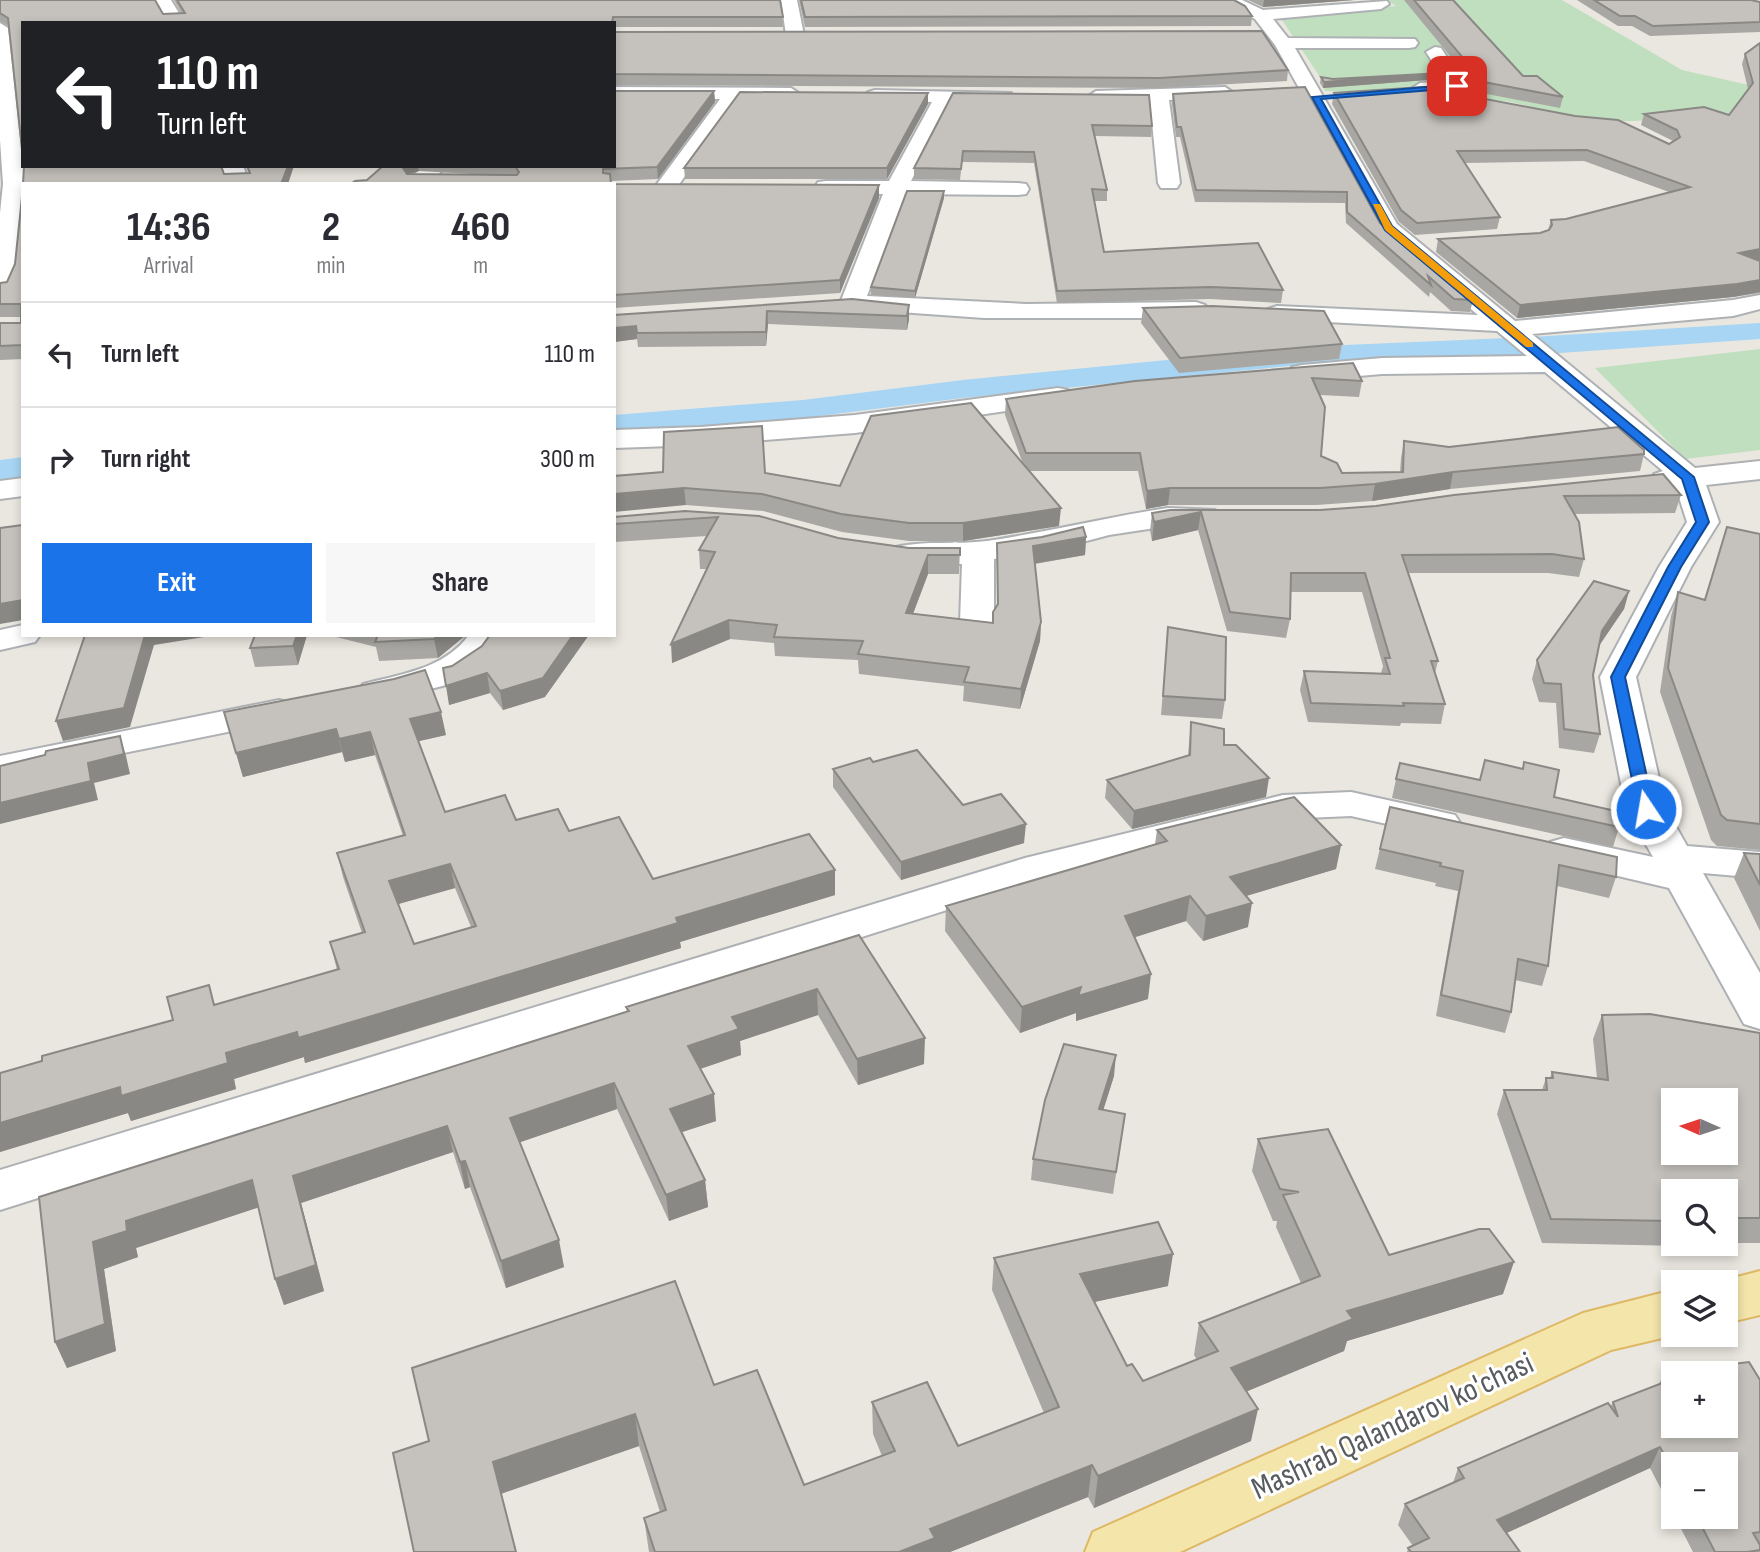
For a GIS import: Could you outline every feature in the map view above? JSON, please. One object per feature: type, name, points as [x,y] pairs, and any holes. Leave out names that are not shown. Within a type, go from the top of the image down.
[{"type":"main road","points":[[1738,1298],[1760,1293]]},
{"type":"main road","name":"Mashrab Qalandarov ko'chasi","points":[[1115,1552],[1602,1329],[1661,1316]]},
{"type":"street","points":[[163,0],[176,21]]},
{"type":"street","points":[[789,0],[795,35]]},
{"type":"street","points":[[1229,0],[1268,32],[1314,92],[1388,228],[1688,477],[1703,522],[1675,567],[1618,677],[1646,809],[1760,1013]]},
{"type":"street","points":[[1268,32],[1381,4],[1377,0]]},
{"type":"street","points":[[1268,32],[1409,43]]},
{"type":"street","points":[[0,289],[5,276],[14,184],[6,43]]},
{"type":"street","points":[[1398,91],[1466,91],[1435,52]]},
{"type":"street","points":[[1079,97],[1159,97],[1242,92]]},
{"type":"street","points":[[616,93],[813,94]]},
{"type":"street","points":[[665,188],[734,93]]},
{"type":"street","points":[[852,95],[1025,97]]},
{"type":"street","points":[[852,303],[897,187],[944,97]]},
{"type":"street","points":[[1159,97],[1169,183]]},
{"type":"street","points":[[417,182],[434,168]]},
{"type":"street","points":[[417,182],[457,181]]},
{"type":"street","points":[[801,187],[1018,189]]},
{"type":"street","points":[[639,188],[692,188]]},
{"type":"street","points":[[1409,245],[1440,244]]},
{"type":"street","points":[[1251,312],[1505,326],[1733,308],[1760,302]]},
{"type":"street","points":[[826,304],[852,303],[937,311],[1060,313],[1223,310]]},
{"type":"street","points":[[1274,375],[1382,366],[1552,364]]},
{"type":"street","points":[[616,439],[701,436],[855,424],[1081,393]]},
{"type":"street","points":[[1633,483],[1760,470]]},
{"type":"street","points":[[0,490],[21,487]]},
{"type":"street","points":[[874,549],[909,555],[978,552],[1041,543],[1109,526],[1168,517],[1236,517]]},
{"type":"street","points":[[977,623],[978,552]]},
{"type":"street","points":[[0,640],[21,635]]},
{"type":"street","points":[[0,767],[398,688],[441,675],[471,657],[486,637]]},
{"type":"street","points":[[0,1190],[1040,867],[1283,807],[1351,804],[1505,838],[1680,868],[1760,865]]},
{"type":"green space","points":[[1387,0],[1562,0],[1682,70],[1749,85],[1754,108],[1741,119],[1709,116],[1612,121],[1573,116],[1511,102],[1468,97],[1453,90],[1446,83],[1355,92],[1325,91],[1321,83],[1324,83],[1280,17],[1396,6]]},
{"type":"green space","points":[[1760,349],[1760,450],[1685,459],[1595,368]]},
{"type":"building","points":[[0,0],[155,0],[163,14],[185,13],[177,0],[780,0],[783,17],[613,17],[612,21],[21,21],[21,140],[8,18],[0,13]]},
{"type":"building","points":[[801,0],[1234,0],[1245,6],[1252,16],[805,17]]},
{"type":"building","points":[[1414,0],[1453,0],[1523,76],[1537,76],[1563,97],[1468,79],[1471,76],[1465,67],[1470,66]]},
{"type":"building","points":[[1594,0],[1751,0],[1760,2],[1760,22],[1653,26],[1635,16],[1620,16]]},
{"type":"building","points":[[1262,31],[1288,70],[1160,78],[616,74],[616,32]]},
{"type":"building","points":[[1760,43],[1760,249],[1739,253],[1760,261],[1760,280],[1737,284],[1520,305],[1438,239],[1540,233],[1549,230],[1551,220],[1566,219],[1690,187],[1587,150],[1457,151],[1500,217],[1417,223],[1401,210],[1334,93],[1422,87],[1575,116],[1618,120],[1669,144],[1680,137],[1677,130],[1644,114],[1704,107],[1729,115],[1753,83],[1745,54]]},
{"type":"building","points":[[1442,73],[1324,82],[1321,77],[1333,79]]},
{"type":"building","points":[[1305,87],[1380,223],[1473,300],[1454,299],[1428,276],[1431,285],[1347,212],[1347,192],[1196,190],[1181,127],[1177,127],[1173,94]]},
{"type":"building","points":[[616,91],[714,91],[657,167],[603,169],[603,173],[610,174],[611,182],[354,182],[367,180],[381,168],[403,168],[407,174],[517,175],[519,172],[516,168],[616,168]]},
{"type":"building","points":[[740,92],[928,93],[887,168],[684,168]]},
{"type":"building","points":[[953,93],[1149,95],[1152,126],[1092,125],[1107,190],[1092,189],[1104,252],[1258,243],[1283,290],[1211,287],[1057,291],[1034,152],[963,151],[961,169],[914,168]]},
{"type":"building","points":[[24,168],[222,168],[224,174],[250,173],[248,168],[287,168],[282,182],[23,182]]},
{"type":"building","points":[[616,184],[879,185],[840,280],[616,295]]},
{"type":"building","points":[[907,191],[944,191],[915,291],[871,287]]},
{"type":"building","points":[[21,206],[21,304],[0,304],[0,283],[7,282],[15,264]]},
{"type":"building","points":[[852,299],[909,305],[907,316],[767,311],[766,332],[637,333],[636,326],[616,328],[616,315]]},
{"type":"building","points":[[1212,306],[1324,311],[1342,344],[1180,358],[1143,308]]},
{"type":"building","points":[[0,323],[21,323],[21,345],[0,346]]},
{"type":"building","points":[[1353,363],[1362,381],[1312,378],[1325,407],[1321,456],[1337,463],[1342,473],[1403,472],[1404,441],[1449,447],[1618,427],[1644,450],[1644,454],[1453,472],[1375,484],[1320,488],[1170,488],[1147,491],[1140,453],[1026,453],[1006,399],[1135,381]]},
{"type":"building","points":[[971,403],[1061,508],[963,523],[909,523],[841,514],[762,494],[684,488],[616,494],[616,476],[663,472],[664,432],[762,426],[765,473],[840,486],[871,416]]},
{"type":"building","points":[[1663,474],[1681,495],[1564,496],[1579,522],[1584,559],[1552,554],[1402,555],[1438,661],[1431,661],[1445,704],[1403,703],[1404,706],[1311,703],[1304,671],[1390,674],[1385,658],[1390,658],[1365,573],[1291,573],[1290,619],[1230,612],[1201,512],[1154,522],[1152,513],[1170,510],[1320,510],[1376,506],[1454,495]]},
{"type":"building","points":[[685,511],[759,516],[838,538],[909,548],[960,548],[960,555],[928,555],[906,613],[993,623],[993,612],[998,604],[997,543],[1042,537],[1083,527],[1086,537],[1033,546],[1041,622],[1021,689],[964,682],[969,667],[858,654],[863,641],[774,637],[777,625],[729,620],[671,644],[715,552],[699,550],[718,517],[616,524],[616,517]]},
{"type":"building","points":[[21,525],[21,600],[0,604],[0,528]]},
{"type":"building","points":[[1727,527],[1760,534],[1760,824],[1727,820],[1721,815],[1668,668],[1678,592],[1705,600]]},
{"type":"building","points":[[1594,581],[1629,591],[1602,631],[1593,675],[1600,734],[1564,729],[1561,684],[1544,683],[1537,660]]},
{"type":"building","points":[[1168,627],[1226,637],[1225,700],[1163,696]]},
{"type":"building","points":[[84,637],[144,637],[124,708],[56,721]]},
{"type":"building","points":[[254,637],[296,637],[293,646],[250,648]]},
{"type":"building","points":[[377,637],[436,637],[434,639],[375,642]]},
{"type":"building","points":[[489,637],[572,637],[543,678],[500,691],[487,673],[446,686],[443,668],[452,666],[482,646]]},
{"type":"building","points":[[425,670],[441,712],[410,719],[445,812],[505,795],[516,820],[558,809],[569,831],[619,817],[653,879],[809,834],[835,870],[676,918],[678,923],[392,1010],[298,1038],[297,1032],[226,1053],[228,1063],[121,1096],[120,1087],[0,1123],[0,1073],[42,1061],[42,1056],[173,1020],[167,997],[209,985],[214,1005],[339,969],[330,942],[365,932],[337,853],[405,835],[370,732],[339,739],[336,729],[236,753],[224,712],[394,679]],"holes":[[[450,864],[476,926],[414,944],[389,881]]]},
{"type":"building","points":[[1191,722],[1224,729],[1224,745],[1236,745],[1269,778],[1134,811],[1107,780],[1190,755]]},
{"type":"building","points":[[120,736],[124,754],[88,763],[91,781],[0,803],[0,766],[45,755],[46,751]]},
{"type":"building","points":[[917,750],[963,805],[1001,794],[1026,824],[901,862],[833,769],[870,758],[873,762]]},
{"type":"building","points":[[1485,760],[1523,769],[1524,762],[1559,770],[1554,797],[1620,812],[1619,827],[1396,779],[1400,763],[1480,780]]},
{"type":"building","points":[[1294,797],[1341,845],[1230,877],[1252,903],[1206,916],[1190,896],[1125,916],[1151,974],[1078,996],[1081,987],[1022,1007],[946,906],[1167,841],[1157,830]]},
{"type":"building","points":[[1390,807],[1617,857],[1616,877],[1559,865],[1548,966],[1518,959],[1511,1012],[1441,995],[1463,871],[1380,849]]},
{"type":"building","points":[[1744,853],[1760,854],[1760,885]]},
{"type":"building","points":[[859,935],[925,1038],[857,1059],[817,989],[732,1017],[739,1029],[688,1046],[714,1094],[670,1109],[705,1180],[666,1195],[614,1083],[510,1118],[559,1240],[501,1261],[465,1161],[460,1162],[447,1126],[293,1176],[316,1265],[275,1279],[252,1180],[126,1221],[127,1231],[93,1242],[105,1324],[55,1342],[39,1197],[629,1011],[626,1007]]},
{"type":"building","points":[[1650,1014],[1760,1033],[1760,1218],[1738,1218],[1738,1179],[1661,1179],[1661,1221],[1551,1219],[1504,1090],[1547,1090],[1546,1078],[1553,1078],[1552,1072],[1608,1080],[1602,1015]]},
{"type":"building","points":[[1064,1044],[1116,1055],[1099,1109],[1125,1114],[1116,1172],[1033,1159],[1045,1100]]},
{"type":"building","points":[[1328,1129],[1389,1255],[1479,1229],[1489,1229],[1514,1262],[1347,1311],[1353,1319],[1231,1368],[1258,1409],[1098,1476],[1092,1465],[930,1529],[935,1538],[899,1552],[655,1552],[644,1518],[666,1510],[635,1414],[493,1462],[516,1552],[414,1552],[393,1453],[429,1441],[412,1368],[675,1281],[714,1385],[757,1370],[804,1485],[895,1451],[872,1402],[927,1382],[958,1446],[1059,1407],[994,1258],[1158,1222],[1173,1254],[1080,1274],[1127,1366],[1132,1364],[1143,1381],[1218,1351],[1199,1323],[1320,1276],[1283,1195],[1299,1192],[1280,1189],[1258,1139]]},
{"type":"building","points":[[1749,1362],[1760,1380],[1760,1532],[1753,1533],[1760,1550],[1715,1552],[1703,1529],[1738,1529],[1738,1452],[1663,1452],[1660,1447],[1497,1520],[1520,1552],[1411,1552],[1408,1548],[1429,1538],[1405,1504],[1464,1478],[1458,1468],[1608,1403],[1618,1417],[1613,1402],[1661,1383],[1661,1438],[1738,1438],[1738,1363]]},
{"type":"waterway","points":[[616,424],[803,409],[963,389],[1299,356],[1531,346],[1760,331]]},
{"type":"waterway","points":[[0,470],[21,467]]},
{"type":"slow traffic","points":[[1377,206],[1388,228],[1501,324],[1530,345]]},
{"type":"route","points":[[1457,86],[1316,97],[1388,228],[1688,477],[1703,522],[1675,567],[1618,677],[1646,809]]}]
